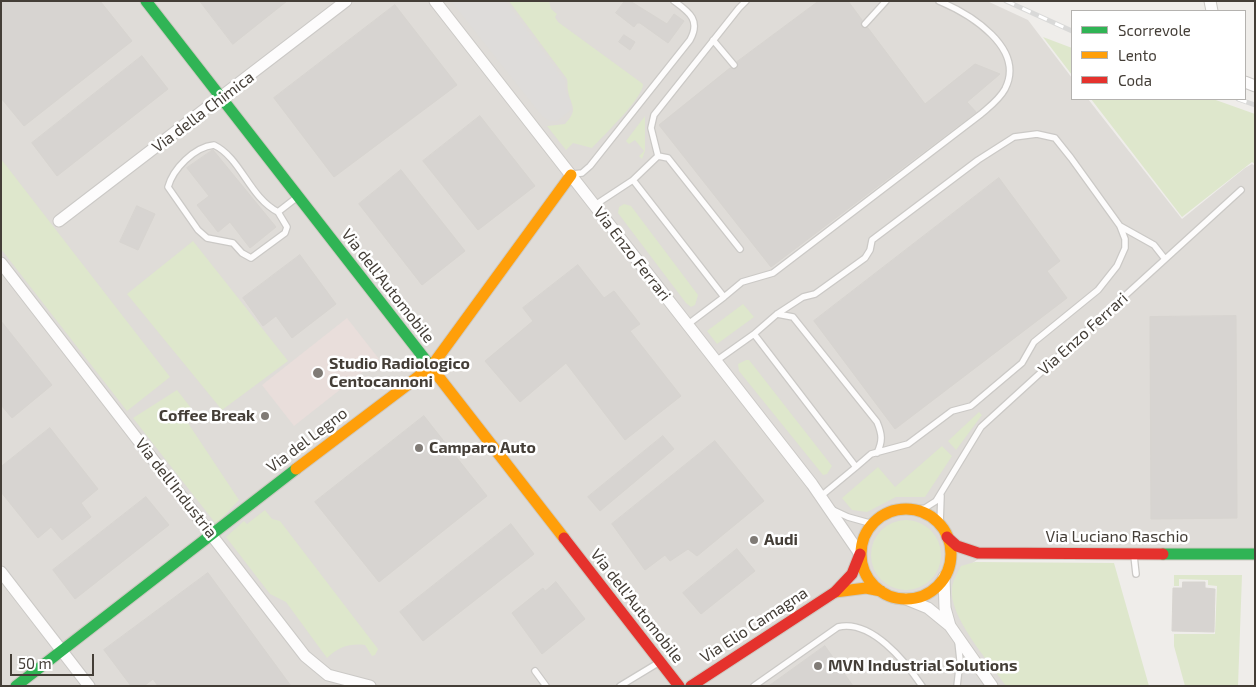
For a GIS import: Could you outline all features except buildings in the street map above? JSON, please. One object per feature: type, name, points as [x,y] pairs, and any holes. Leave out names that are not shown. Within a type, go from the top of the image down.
[{"type":"street","name":"Via dell'Automobile","points":[[146,1],[679,686]]},
{"type":"street","name":"Via della Chimica","points":[[59,221],[222,98],[346,1]]},
{"type":"street","name":"Via Enzo Ferrari","points":[[435,1],[821,496],[860,554]]},
{"type":"street","name":"Via del Legno","points":[[16,686],[211,533],[431,367],[571,175]]},
{"type":"street","name":"Via dell'Industria","points":[[2,264],[305,656],[328,675],[370,686]]},
{"type":"street","points":[[915,510],[892,511],[873,524],[866,533],[860,554],[866,573],[881,591],[928,608],[953,630],[992,686]]},
{"type":"street","name":"Via Luciano Raschio","points":[[915,510],[928,515],[940,524],[956,546],[978,553]]},
{"type":"street","points":[[948,537],[950,547],[946,572],[945,608],[953,630]]},
{"type":"street","name":"Via Luciano Raschio","points":[[906,599],[927,593],[958,559],[978,553],[1255,554]]},
{"type":"street","name":"Via Elio Camagna","points":[[691,686],[835,592],[852,574],[860,554]]},
{"type":"street","points":[[1,572],[89,686]]},
{"type":"street","name":"Via Elio Camagna","points":[[835,592],[866,588],[881,591]]},
{"type":"lane","points":[[571,175],[582,173],[590,166],[690,40],[696,25],[694,17],[674,1]]},
{"type":"lane","points":[[658,156],[651,128],[654,115],[738,8],[746,1]]},
{"type":"lane","points":[[865,24],[886,1]]},
{"type":"lane","points":[[687,325],[742,282],[773,273],[997,100],[1008,80],[1007,63],[1001,46],[992,32],[939,1]]},
{"type":"lane","points":[[713,40],[734,65]]},
{"type":"lane","points":[[716,362],[778,314],[804,297],[815,294],[865,258],[870,250],[872,240],[978,160],[1014,137],[1023,134],[1043,134],[1055,138],[1120,226],[1126,239],[1125,248],[1108,279],[1086,302],[1034,342],[1022,363],[971,406],[952,411],[908,444],[871,454],[821,496]]},
{"type":"lane","points":[[214,145],[223,149],[255,192],[270,208],[278,212],[287,227],[285,233],[251,258],[242,253],[233,242],[207,238],[198,230],[168,187],[179,166],[197,151],[214,145]]},
{"type":"lane","points":[[594,205],[633,180],[658,156]]},
{"type":"lane","points":[[658,156],[668,158],[740,249]]},
{"type":"lane","points":[[633,180],[724,297]]},
{"type":"lane","name":"Via Enzo Ferrari","points":[[915,510],[931,506],[942,492],[981,427],[1241,190]]},
{"type":"lane","points":[[278,212],[298,196]]},
{"type":"lane","points":[[1120,226],[1154,245],[1165,259]]},
{"type":"lane","points":[[778,314],[793,317],[877,422],[882,434],[881,445],[877,453]]},
{"type":"lane","points":[[754,334],[856,467]]},
{"type":"lane","name":"Via Enzo Ferrari","points":[[940,524],[942,492]]},
{"type":"lane","points":[[828,507],[848,517],[873,524]]},
{"type":"lane","points":[[1134,554],[1136,574]]},
{"type":"lane","points":[[754,686],[838,627],[845,625],[862,628],[897,653],[922,686]]},
{"type":"lane","points":[[953,630],[960,653],[957,686]]},
{"type":"lane","points":[[620,686],[660,662]]},
{"type":"lane","points":[[535,671],[546,686]]},
{"type":"shaded area","points":[[1,1],[987,1],[1028,20],[1071,77],[1071,100],[1089,100],[1182,219],[1245,168],[1252,164],[1255,166],[1255,548],[993,548],[970,565],[1014,686],[1,686]]},
{"type":"shaded area","points":[[451,1],[505,1],[565,81],[566,93],[571,101],[571,110],[557,121],[550,121],[542,116]]},
{"type":"shaded area","name":"Studio Radiologico Centocannoni","points":[[347,318],[379,359],[294,426],[262,385]]},
{"type":"shaded area","points":[[963,667],[970,667],[983,686],[963,686]]},
{"type":"green space","points":[[509,1],[549,1],[551,9],[557,14],[555,17],[558,22],[643,84],[642,90],[630,107],[592,148],[573,143],[566,150],[547,126],[565,124],[572,115],[573,108],[567,79]]},
{"type":"green space","points":[[1043,37],[1071,48],[1071,74]]},
{"type":"green space","points":[[1092,100],[1216,100],[1255,114],[1255,164],[1252,162],[1182,217]]},
{"type":"green space","points":[[645,116],[645,151],[642,159],[639,156],[644,151],[635,140],[629,144],[626,141]]},
{"type":"green space","points":[[1,159],[170,377],[127,411],[1,249]]},
{"type":"green space","points":[[624,204],[631,206],[698,295],[695,305],[691,307],[686,303],[618,213],[619,207]]},
{"type":"green space","points":[[193,241],[288,361],[222,410],[127,294]]},
{"type":"green space","points":[[743,304],[754,317],[717,344],[707,331]]},
{"type":"green space","points":[[749,360],[832,466],[827,474],[823,475],[739,371],[738,364]]},
{"type":"green space","points":[[177,390],[191,408],[184,417],[239,500],[216,524],[133,418]]},
{"type":"green space","points":[[979,412],[982,415],[956,450],[948,441]]},
{"type":"green space","points":[[942,446],[952,456],[925,497],[896,497],[867,512],[852,510],[842,498],[878,467],[895,487]]},
{"type":"green space","points":[[265,510],[272,519],[280,521],[378,649],[375,655],[372,656],[365,645],[354,645],[335,651],[327,658],[286,602],[270,594],[226,537],[244,521],[247,524]]},
{"type":"green space","points":[[913,520],[926,526],[935,535],[939,541],[941,555],[939,569],[931,580],[920,588],[899,590],[892,588],[881,580],[873,569],[871,548],[873,541],[881,530],[892,522]]},
{"type":"green space","points":[[975,562],[1114,563],[1149,686],[1006,686],[972,639],[956,612],[952,588],[955,577],[961,566]]},
{"type":"green space","points":[[1174,575],[1242,575],[1238,686],[1185,686],[1174,646],[1174,634],[1215,634],[1217,586],[1208,585],[1208,580],[1179,579],[1179,586],[1174,586]]},
{"type":"railway","points":[[1006,1],[1071,31]]},
{"type":"railway","points":[[1241,100],[1255,105]]},
{"type":"traffic: fast","points":[[146,1],[431,367]]},
{"type":"traffic: fast","points":[[16,686],[296,469]]},
{"type":"traffic: fast","points":[[1163,554],[1255,554]]},
{"type":"traffic: slow","points":[[296,469],[431,367],[571,175]]},
{"type":"traffic: slow","points":[[431,367],[564,538]]},
{"type":"traffic: slow","points":[[906,509],[923,513],[938,522],[947,537],[951,554],[947,571],[938,586],[923,595],[906,599],[889,595],[874,586],[865,571],[861,554],[865,537],[874,522],[889,513],[906,509]]},
{"type":"traffic: slow","points":[[835,592],[866,588],[881,591]]},
{"type":"traffic: jam","points":[[947,537],[957,546],[978,553],[1163,554]]},
{"type":"traffic: jam","points":[[564,538],[679,686]]},
{"type":"traffic: jam","points":[[691,686],[835,592],[852,574],[860,554]]},
{"type":"place","name":"Studio Radiologico Centocannoni","points":[[318,373]]},
{"type":"place","name":"Coffee Break","points":[[265,416]]},
{"type":"place","name":"Camparo Auto","points":[[419,448]]},
{"type":"place","name":"Audi","points":[[754,540]]},
{"type":"place","name":"MVN Industrial Solutions","points":[[818,666]]}]
